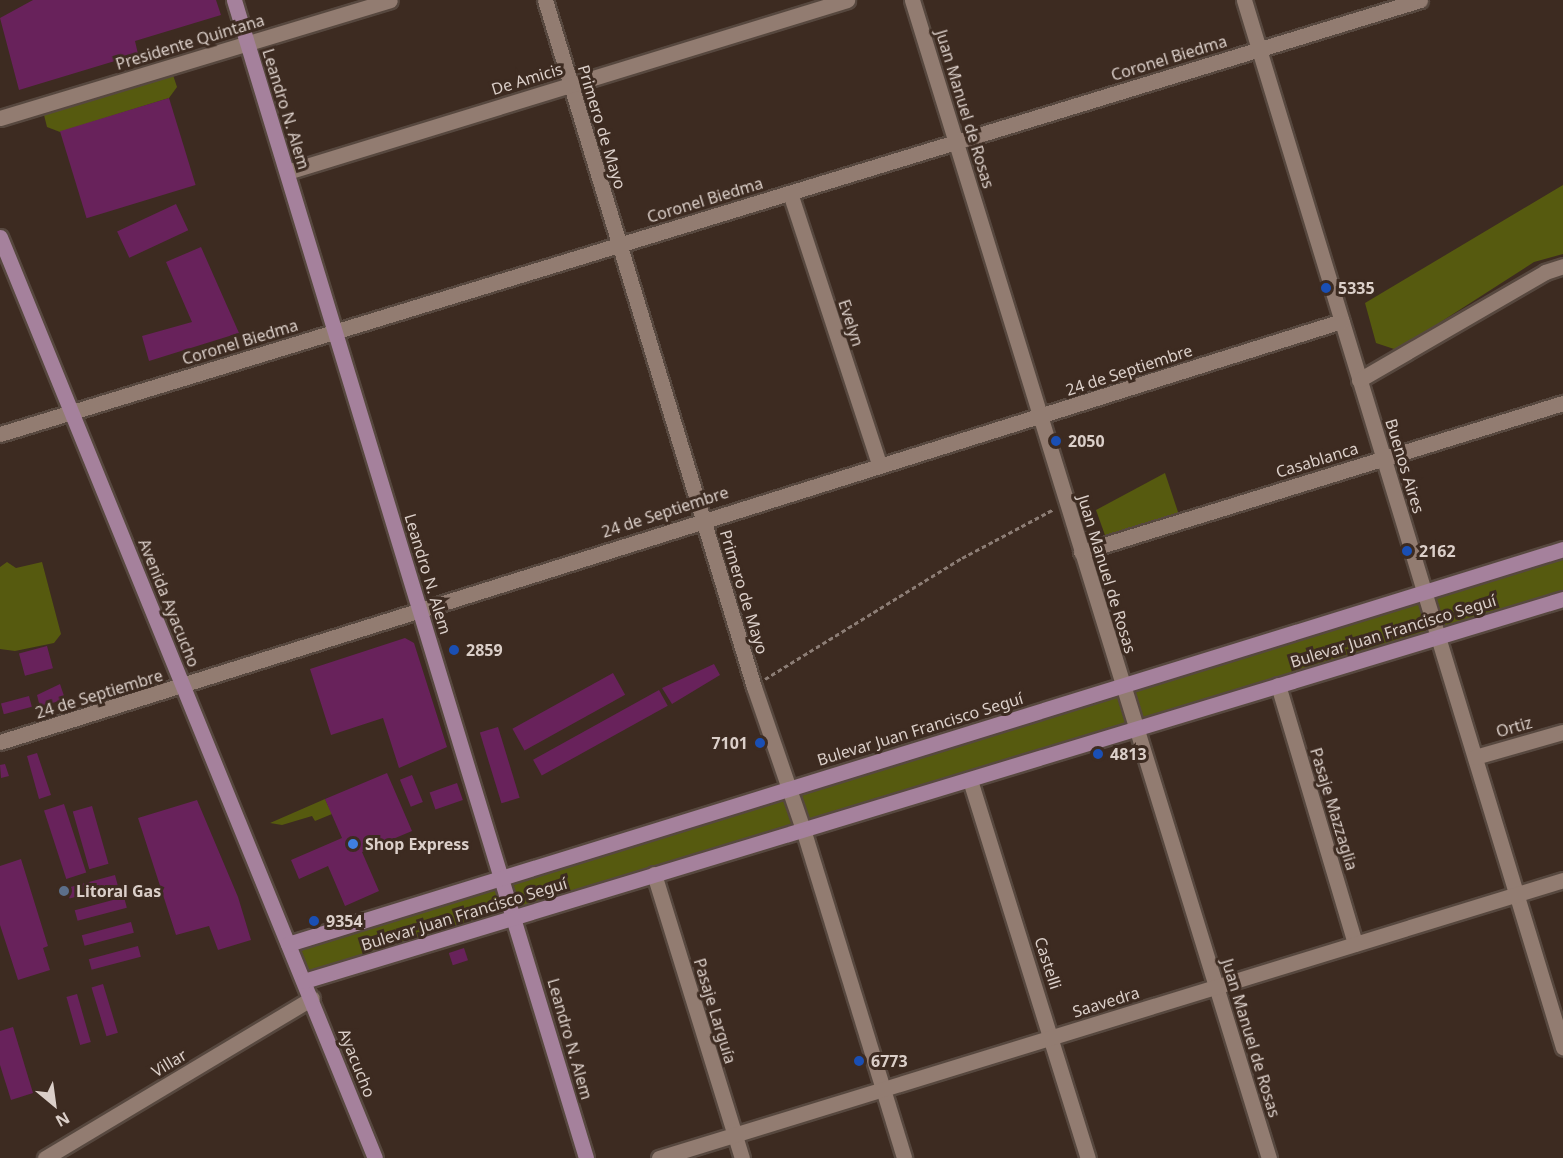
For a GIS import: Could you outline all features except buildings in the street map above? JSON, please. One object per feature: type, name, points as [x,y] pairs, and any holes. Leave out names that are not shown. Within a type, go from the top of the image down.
[{"type":"main road","name":"Leandro N. Alem","points":[[234,0],[516,918],[586,1158]]},
{"type":"main road","name":"Avenida Ayacucho","points":[[0,237],[304,981]]},
{"type":"main road","name":"Bulevar Juan Francisco Seguí","points":[[288,944],[1563,549]]},
{"type":"main road","name":"Bulevar Juan Francisco Seguí","points":[[304,981],[803,829],[1137,731],[1278,685],[1563,599]]},
{"type":"main road","name":"Ayacucho","points":[[304,981],[375,1158]]},
{"type":"street","name":"Presidente Quintana","points":[[0,118],[390,0]]},
{"type":"street","name":"Primero de Mayo","points":[[545,0],[754,687],[803,829],[904,1158]]},
{"type":"street","name":"De Amicis","points":[[287,172],[847,0]]},
{"type":"street","name":"Juan Manuel de Rosas","points":[[912,0],[1269,1158]]},
{"type":"street","name":"Buenos Aires","points":[[1244,0],[1563,1047]]},
{"type":"street","name":"Coronel Biedma","points":[[0,434],[1420,0]]},
{"type":"street","name":"Evelyn","points":[[790,193],[879,464]]},
{"type":"street","points":[[1359,380],[1545,272],[1563,266]]},
{"type":"street","name":"24 de Septiembre","points":[[0,742],[183,687],[703,518],[1040,418],[1342,321]]},
{"type":"street","name":"Casablanca","points":[[1082,552],[1563,403]]},
{"type":"street","name":"Pasaje Mazzaglia","points":[[1278,685],[1355,944]]},
{"type":"street","name":"Ortiz","points":[[1475,757],[1563,732]]},
{"type":"street","name":"Castelli","points":[[970,780],[1053,1037],[1088,1158]]},
{"type":"street","name":"Pasaje Larguía","points":[[654,874],[742,1158]]},
{"type":"street","name":"Saavedra","points":[[659,1158],[1563,880]]},
{"type":"street","name":"Villar","points":[[45,1158],[312,998]]},
{"type":"path","points":[[754,687],[962,558],[1066,502]]},
{"type":"shaded area","points":[[173,75],[177,87],[169,98],[60,132],[47,127],[44,115]]},
{"type":"shaded area","points":[[1563,185],[1563,254],[1534,262],[1397,350],[1376,343],[1365,303]]},
{"type":"shaded area","points":[[1165,473],[1179,515],[1106,538],[1096,510]]},
{"type":"shaded area","points":[[1563,549],[1563,599],[304,981],[288,944]]},
{"type":"shaded area","points":[[7,562],[16,568],[42,562],[61,634],[54,643],[15,651],[0,649],[0,567]]},
{"type":"shaded area","points":[[325,799],[332,814],[315,821],[312,816],[282,825],[270,823]]},
{"type":"place","name":"5335","points":[[1326,288]]},
{"type":"place","name":"2050","points":[[1056,441]]},
{"type":"place","name":"2162","points":[[1407,551]]},
{"type":"place","name":"2859","points":[[454,650]]},
{"type":"place","name":"7101","points":[[760,743]]},
{"type":"place","name":"4813","points":[[1098,754]]},
{"type":"place","name":"Shop Express","points":[[353,844]]},
{"type":"place","name":"Litoral Gas","points":[[64,891]]},
{"type":"place","name":"9354","points":[[314,921]]},
{"type":"place","name":"6773","points":[[859,1061]]}]
